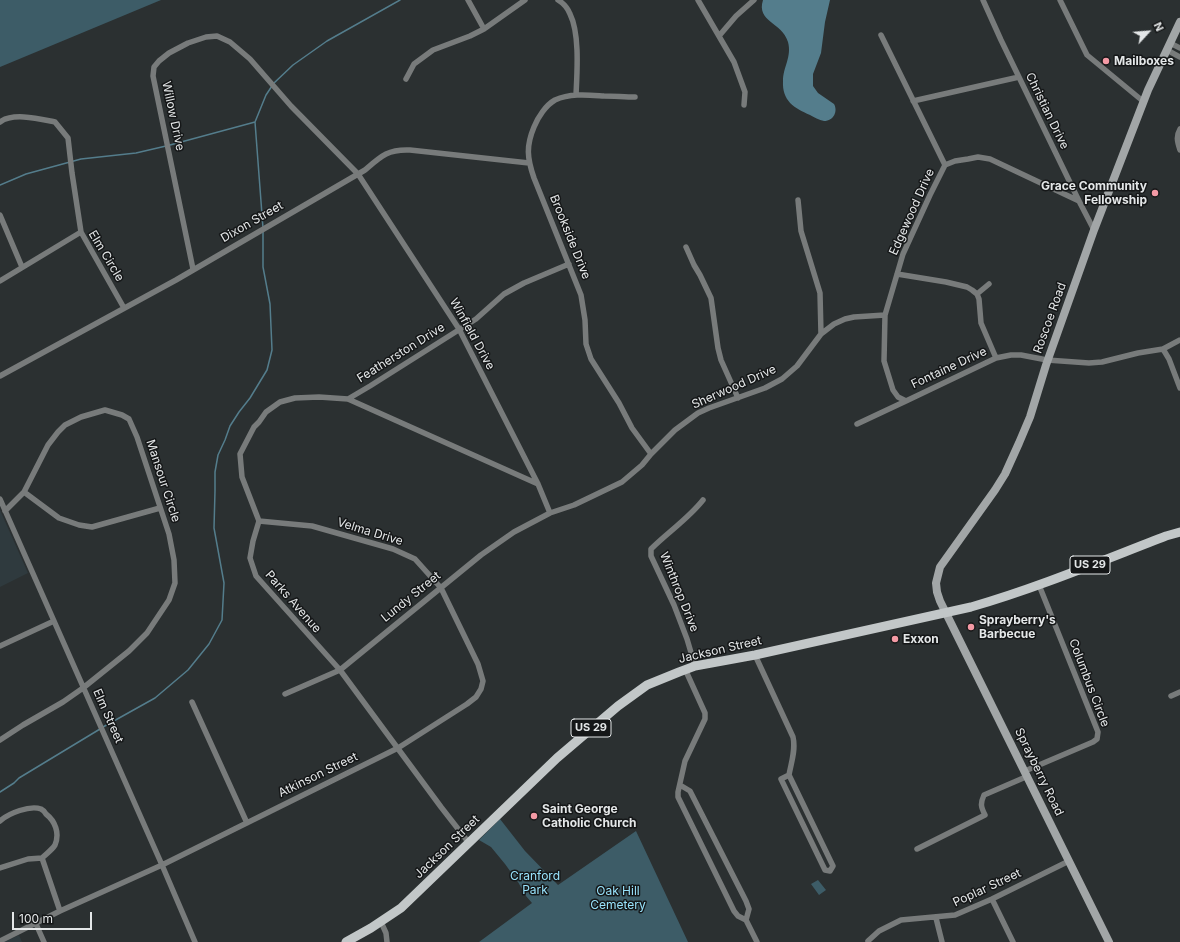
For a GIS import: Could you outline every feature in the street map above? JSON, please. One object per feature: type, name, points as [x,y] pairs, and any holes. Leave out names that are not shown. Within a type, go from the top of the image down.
[{"type":"main road","name":"Roscoe Road","points":[[947,612],[940,601],[937,592],[936,583],[938,572],[1005,474],[1030,417],[1048,360],[1094,230],[1144,102],[1180,22]]},
{"type":"main road","name":"Jackson Street","points":[[346,942],[381,922],[401,908],[557,758],[618,706],[647,685],[696,666],[755,655],[986,603],[1180,532]]},
{"type":"main road","name":"Sprayberry Road","points":[[947,612],[1109,942]]},
{"type":"street","points":[[468,0],[484,29]]},
{"type":"street","points":[[406,79],[414,64],[433,50],[484,29],[525,0]]},
{"type":"street","points":[[558,0],[570,13],[575,27],[577,65],[576,95]]},
{"type":"street","points":[[698,0],[734,62],[745,92],[744,105]]},
{"type":"street","points":[[719,36],[736,16],[754,0]]},
{"type":"street","name":"Christian Drive","points":[[983,0],[1094,230]]},
{"type":"street","points":[[1060,0],[1087,55],[1144,102]]},
{"type":"street","points":[[880,35],[945,165]]},
{"type":"street","name":"Willow Drive","points":[[193,269],[153,76],[154,67],[158,61],[169,53],[188,43],[206,37],[217,36],[230,42],[250,59],[291,106],[358,174]]},
{"type":"street","points":[[1169,47],[1180,48]]},
{"type":"street","points":[[1169,47],[1180,57]]},
{"type":"street","points":[[913,101],[1019,77]]},
{"type":"street","name":"Brookside Drive","points":[[635,97],[576,95],[554,100],[543,111],[536,124],[531,135],[528,154],[529,163],[581,295],[585,320],[586,344],[591,359],[619,403],[632,428],[651,454]]},
{"type":"street","points":[[0,122],[27,116],[55,122],[68,138],[81,232]]},
{"type":"street","points":[[1180,128],[1176,136],[1180,150]]},
{"type":"street","name":"Dixon Street","points":[[0,376],[124,308],[358,174],[387,153],[399,150],[529,163]]},
{"type":"street","name":"Edgewood Drive","points":[[885,315],[906,248],[930,194],[945,165],[955,161],[978,157],[990,158],[1079,200]]},
{"type":"street","name":"Winfield Drive","points":[[358,174],[459,329],[538,484],[550,513]]},
{"type":"street","points":[[798,200],[801,231],[820,293],[820,334]]},
{"type":"street","points":[[0,215],[22,267]]},
{"type":"street","name":"Elm Circle","points":[[0,281],[81,232],[124,308]]},
{"type":"street","points":[[686,247],[711,298],[721,360],[738,398]]},
{"type":"street","name":"Featherston Drive","points":[[348,399],[476,319],[504,294],[524,283],[569,264]]},
{"type":"street","points":[[897,274],[967,287],[977,294],[982,323],[996,358]]},
{"type":"street","points":[[977,294],[989,284]]},
{"type":"street","name":"Sherwood Drive","points":[[550,513],[574,505],[622,482],[675,430],[698,414],[709,408],[765,388],[782,379],[796,366],[820,334],[834,324],[845,319],[861,316],[885,315]]},
{"type":"street","name":"Fontaine Drive","points":[[885,315],[884,361],[893,390],[898,397],[906,401],[996,358],[1011,355],[1048,360],[1089,363],[1102,362],[1138,353],[1163,349],[1180,340]]},
{"type":"street","points":[[1163,349],[1169,359],[1180,388]]},
{"type":"street","points":[[259,521],[242,477],[240,454],[254,427],[266,412],[280,402],[295,398],[319,397],[348,399],[538,484]]},
{"type":"street","points":[[857,424],[906,401]]},
{"type":"street","name":"Mansour Circle","points":[[0,740],[23,724],[63,702],[129,651],[147,633],[169,600],[175,583],[174,560],[169,534],[137,437],[129,419],[122,414],[105,410],[81,417],[69,423],[58,432],[48,445],[24,492],[5,510]]},
{"type":"street","points":[[24,492],[59,518],[79,525],[92,527],[160,508]]},
{"type":"street","name":"Elm Street","points":[[0,499],[195,942]]},
{"type":"street","name":"Winthrop Drive","points":[[696,666],[680,619],[651,556],[651,549],[685,518],[694,512],[703,500]]},
{"type":"street","name":"Lundy Street","points":[[285,694],[340,670],[488,550],[514,532],[550,513]]},
{"type":"street","name":"Velma Drive","points":[[259,521],[312,526],[393,549],[415,559],[441,588],[478,664],[483,681],[478,695]]},
{"type":"street","name":"Parks Avenue","points":[[259,521],[250,558],[256,576],[340,670],[441,807],[470,843]]},
{"type":"street","name":"Columbus Circle","points":[[917,849],[985,815],[981,808],[981,801],[984,795],[1094,742],[1097,739],[1098,732],[1038,585]]},
{"type":"street","points":[[0,646],[54,621]]},
{"type":"street","points":[[755,655],[793,737],[794,751],[789,775],[833,866],[830,871],[825,870],[781,779],[789,775]]},
{"type":"street","points":[[685,669],[705,713],[705,719],[685,761],[678,792],[680,801],[736,914],[746,920],[757,942]]},
{"type":"street","points":[[1171,696],[1180,692]]},
{"type":"street","name":"Atkinson Street","points":[[0,941],[60,911],[162,865],[398,748],[467,704],[478,695]]},
{"type":"street","points":[[192,702],[247,823]]},
{"type":"street","points":[[680,785],[690,791],[746,901],[749,909],[746,920]]},
{"type":"street","points":[[0,821],[5,816],[21,810],[41,809],[51,818],[56,827],[57,838],[54,845],[42,858],[28,859],[0,868]]},
{"type":"street","points":[[42,858],[60,911]]},
{"type":"street","name":"Poplar Street","points":[[868,941],[879,931],[901,920],[956,915],[1069,861]]},
{"type":"street","points":[[992,899],[1013,942]]},
{"type":"street","points":[[936,918],[942,942]]},
{"type":"street","points":[[381,922],[386,933],[387,942]]},
{"type":"street","points":[[36,924],[44,942]]},
{"type":"shaded area","points":[[763,0],[830,0],[825,22],[821,53],[813,74],[813,86],[818,93],[834,104],[836,110],[833,117],[827,121],[799,110],[787,99],[783,88],[783,76],[789,52],[788,42],[781,30],[766,18],[763,13]]},
{"type":"shaded area","points":[[0,510],[28,573],[0,587]]},
{"type":"shaded area","points":[[19,935],[22,942],[4,942]]},
{"type":"green space","points":[[0,0],[161,0],[0,67]]},
{"type":"green space","name":"Oak Hill Cemetery","points":[[500,819],[525,851],[558,885],[636,831],[688,942],[479,942],[532,903],[505,864],[491,847],[479,840]]},
{"type":"green space","points":[[818,880],[826,890],[819,895],[811,884]]},
{"type":"waterway","points":[[274,83],[293,65],[327,41],[400,0]]},
{"type":"waterway","points":[[263,228],[255,122],[266,95],[272,86]]},
{"type":"waterway","points":[[170,145],[255,122]]},
{"type":"waterway","points":[[0,185],[26,174],[81,159],[136,153],[166,146]]},
{"type":"waterway","points":[[103,727],[155,698],[188,670],[209,644],[222,620],[224,583],[214,528],[215,472],[218,455],[230,426],[250,398],[267,370],[272,350],[270,304],[263,267],[263,232]]},
{"type":"waterway","points":[[0,792],[19,778],[100,729]]},
{"type":"place","name":"Mailboxes","points":[[1106,61]]},
{"type":"place","name":"Grace Community Fellowship","points":[[1155,193]]},
{"type":"place","name":"Sprayberry's Barbecue","points":[[971,627]]},
{"type":"place","name":"Exxon","points":[[895,639]]},
{"type":"place","name":"Saint George Catholic Church","points":[[534,816]]},
{"type":"park label","name":"Cranford Park","points":[[535,883]]}]
